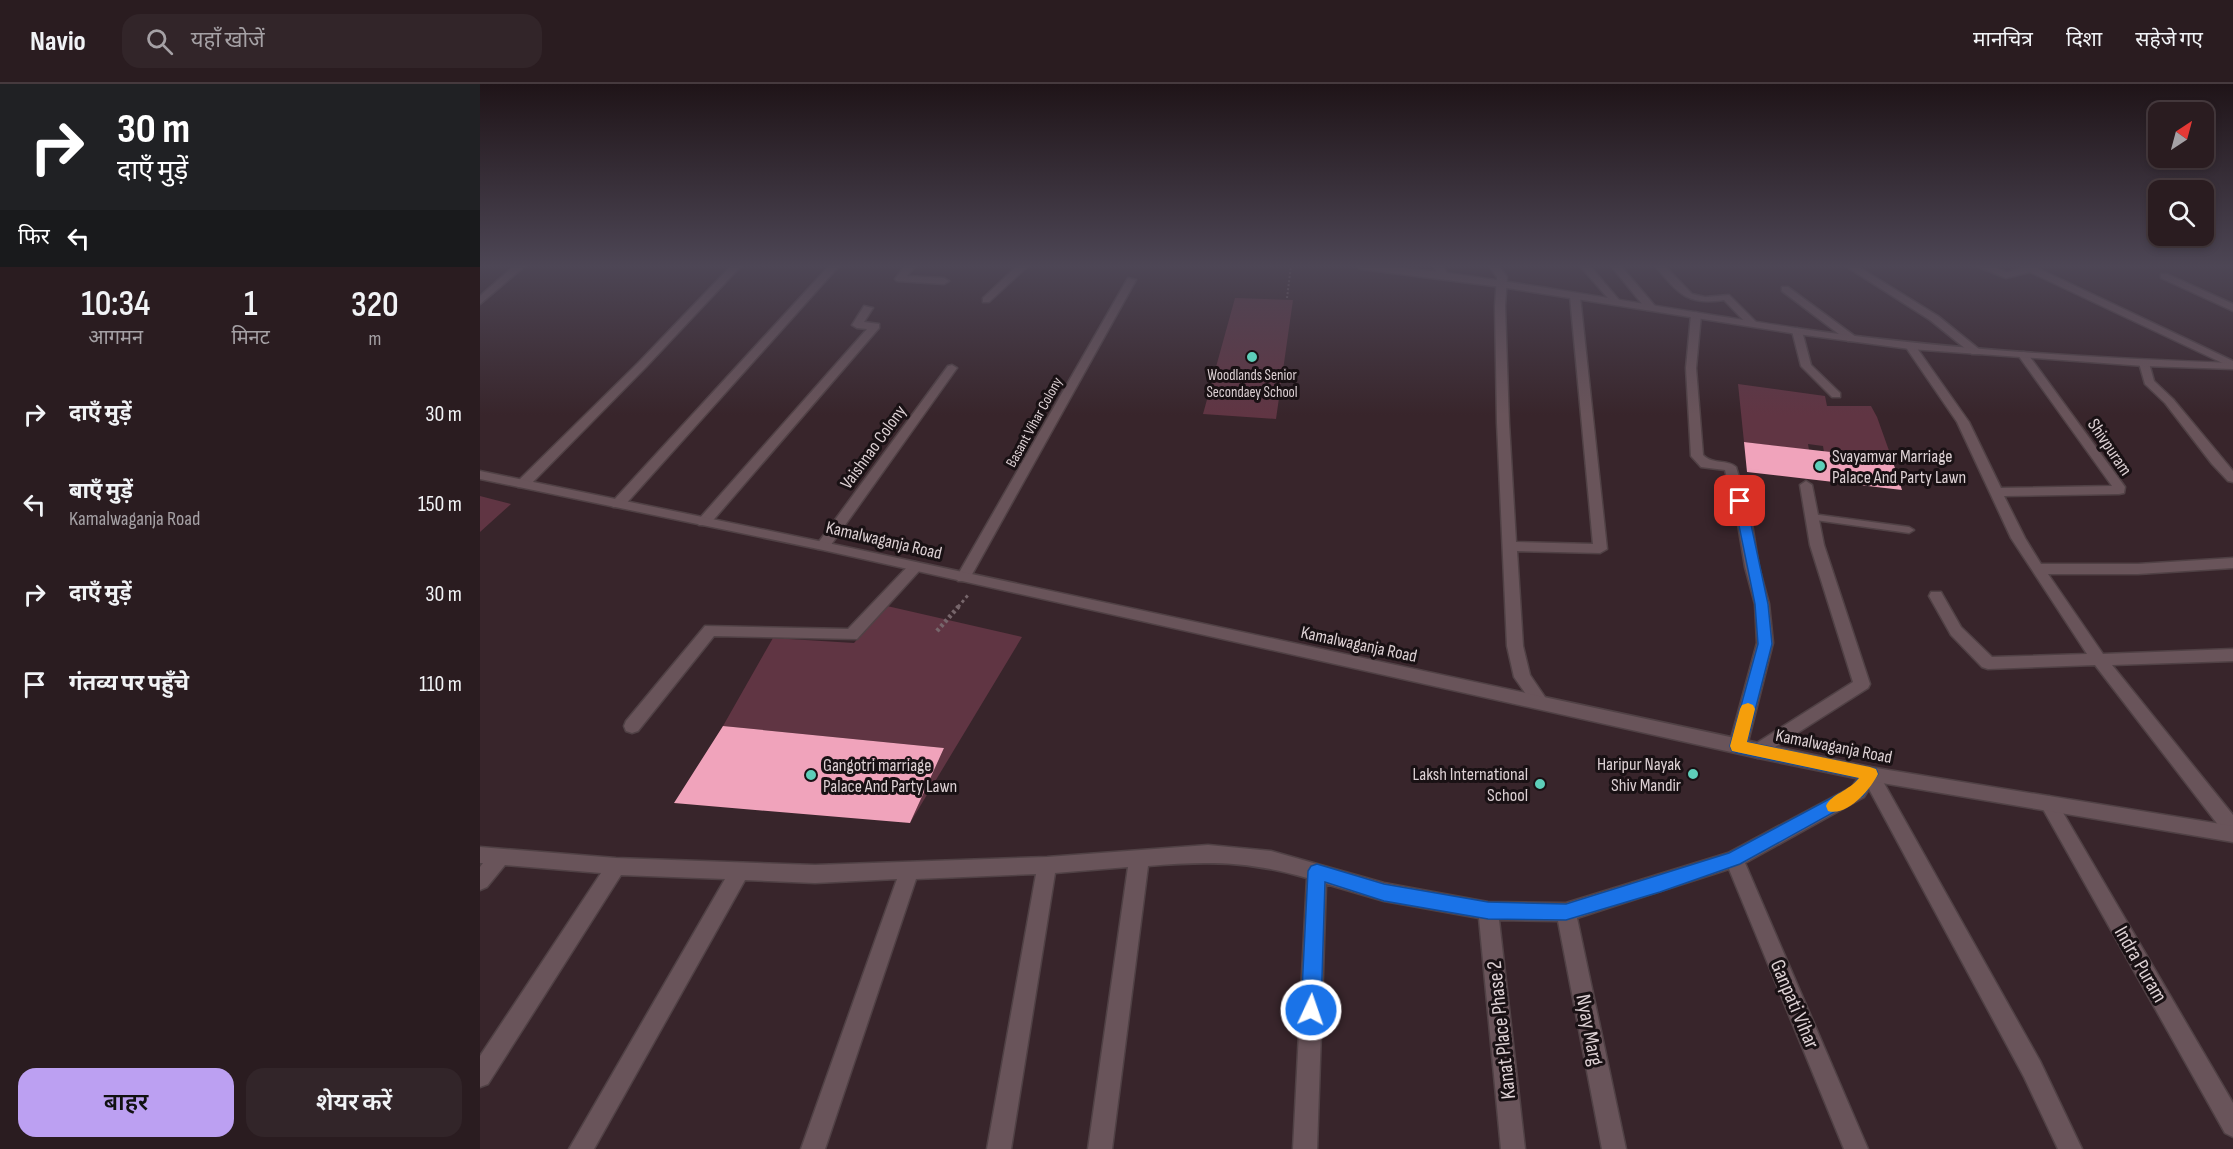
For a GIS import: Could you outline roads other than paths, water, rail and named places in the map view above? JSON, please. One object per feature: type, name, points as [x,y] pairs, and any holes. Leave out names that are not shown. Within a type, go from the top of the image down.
[{"type":"street","points":[[523,484],[689,316]]},
{"type":"street","points":[[618,504],[789,316]]},
{"type":"street","points":[[704,522],[875,326],[857,325],[863,316]]},
{"type":"street","name":"Basant Vihar Colony","points":[[963,578],[1111,316]]},
{"type":"street","points":[[1501,316],[1503,423],[1515,646],[1522,677],[1541,703]]},
{"type":"street","points":[[1510,546],[1600,549],[1577,316]]},
{"type":"street","points":[[1696,316],[1691,368],[1697,456],[1705,464],[1730,467],[1744,518],[1752,567],[1762,604],[1765,644],[1738,746]]},
{"type":"street","points":[[1701,316],[1910,346],[2144,363],[2233,366]]},
{"type":"street","points":[[1746,316],[1752,323]]},
{"type":"street","points":[[1821,316],[1852,339]]},
{"type":"street","points":[[1930,316],[1976,352]]},
{"type":"street","points":[[2128,316],[2233,366]]},
{"type":"street","points":[[1797,331],[1806,366],[1836,395]]},
{"type":"street","points":[[1910,346],[1958,414],[2018,538],[2037,569],[2098,658],[2233,830]]},
{"type":"street","name":"Shivpuram","points":[[1997,492],[2119,490],[2023,355]]},
{"type":"street","points":[[2144,363],[2149,382],[2169,401],[2216,461],[2233,478]]},
{"type":"street","name":"Vaishnao Colony","points":[[823,546],[952,368]]},
{"type":"street","name":"Kamalwaganja Road","points":[[480,475],[823,546],[979,582],[1870,774],[2233,834]]},
{"type":"street","points":[[1758,751],[1862,684],[1817,545],[1806,485]]},
{"type":"street","points":[[2037,569],[2138,569],[2233,563]]},
{"type":"street","points":[[632,726],[710,630],[852,635],[915,567]]},
{"type":"street","points":[[1936,596],[1956,631],[1988,663],[2233,655]]},
{"type":"street","points":[[480,855],[616,866],[815,874],[1047,865],[1208,853],[1271,860],[1317,871],[1384,892],[1488,911],[1566,912],[1734,859],[1858,792],[1870,774],[2032,1069],[2070,1149]]},
{"type":"street","name":"Indra Puram","points":[[2049,804],[2233,1125]]},
{"type":"street","points":[[480,881],[501,856]]},
{"type":"street","points":[[1100,1149],[1139,859]]},
{"type":"street","name":"Ganpati Vihar","points":[[1734,859],[1856,1149]]},
{"type":"street","points":[[999,1149],[1047,865]]},
{"type":"street","points":[[480,1076],[616,866]]},
{"type":"street","points":[[813,1149],[910,869]]},
{"type":"street","points":[[581,1149],[740,871]]},
{"type":"street","points":[[1305,1149],[1317,871]]},
{"type":"street","name":"Kanat Place Phase 2","points":[[1488,911],[1513,1149]]},
{"type":"street","name":"Nyay Marg","points":[[1566,912],[1614,1149]]},
{"type":"lane","points":[[1812,517],[1909,530]]},
{"type":"place","name":"Woodlands Senior Secondaey School","points":[[1252,357]]},
{"type":"place","name":"Svayamvar Marriage Palace And Party Lawn","points":[[1820,466]]},
{"type":"place","name":"Haripur Nayak Shiv Mandir","points":[[1693,774]]},
{"type":"place","name":"Gangotri marriage Palace And Party Lawn","points":[[811,775]]},
{"type":"place","name":"Laksh International School","points":[[1540,784]]}]
